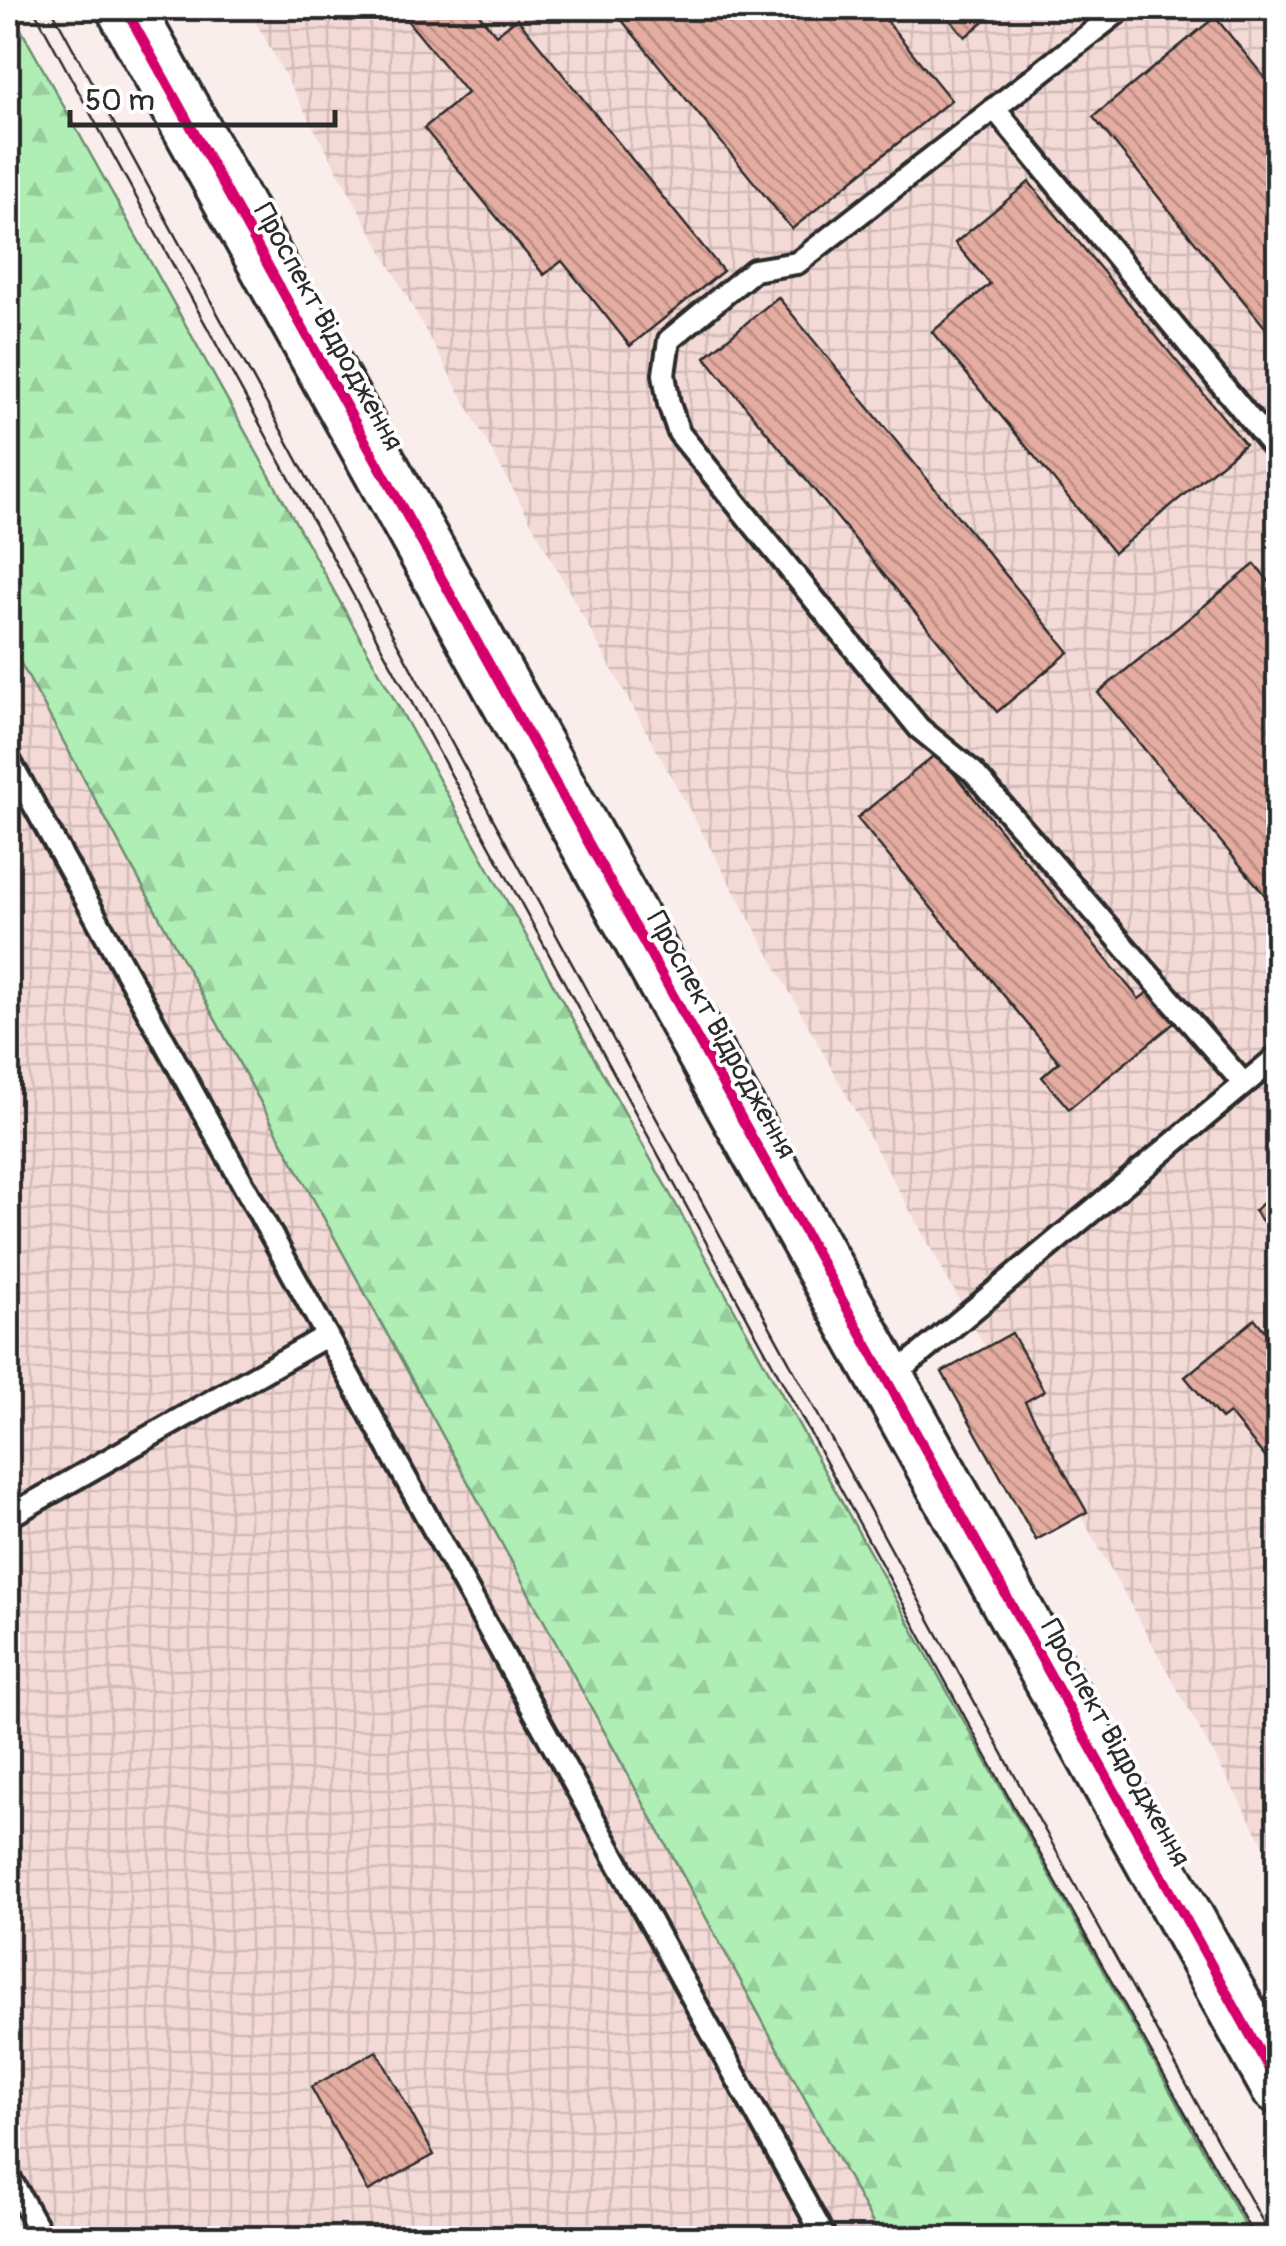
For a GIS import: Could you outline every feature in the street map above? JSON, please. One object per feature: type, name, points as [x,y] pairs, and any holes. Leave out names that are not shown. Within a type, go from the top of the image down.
[{"type":"street","name":"Проспект Відродження","points":[[125,8],[1278,2085]]},
{"type":"lane","points":[[1123,8],[797,263],[754,270],[669,340],[664,374],[668,404],[679,433],[920,728],[973,772],[1244,1084]]},
{"type":"lane","points":[[994,108],[1278,454]]},
{"type":"lane","points":[[8,758],[825,2238]]},
{"type":"lane","points":[[889,1380],[1278,1056]]},
{"type":"lane","points":[[8,1516],[326,1336]]},
{"type":"lane","points":[[8,2175],[43,2238]]},
{"type":"shaded area","points":[[248,8],[1278,8],[1278,1870],[1081,1516],[1036,1540],[942,1372],[985,1347]]},
{"type":"shaded area","points":[[8,640],[299,1172],[881,2238],[8,2238]]},
{"type":"green space","points":[[8,8],[1252,2238],[881,2238],[8,640]]},
{"type":"building","points":[[397,8],[474,8],[496,35],[517,18],[723,271],[630,346],[562,261],[544,275],[424,128],[467,93]]},
{"type":"building","points":[[612,8],[876,8],[951,100],[792,229]]},
{"type":"building","points":[[940,8],[1000,8],[965,37]]},
{"type":"building","points":[[1215,17],[1278,94],[1278,343],[1093,117]]},
{"type":"building","points":[[1029,182],[1245,444],[1114,553],[932,332],[990,284],[955,243]]},
{"type":"building","points":[[778,297],[1069,652],[997,712],[705,357]]},
{"type":"building","points":[[1255,564],[1278,589],[1278,911],[1098,693]]},
{"type":"building","points":[[937,753],[1139,999],[1148,992],[1174,1023],[1069,1109],[1042,1077],[1059,1062],[857,818]]},
{"type":"building","points":[[1278,1190],[1278,1240],[1254,1211]]},
{"type":"building","points":[[1255,1319],[1278,1347],[1278,1473],[1229,1413],[1221,1419],[1185,1377]]},
{"type":"building","points":[[1012,1333],[1044,1391],[1025,1402],[1087,1512],[1036,1540],[942,1372]]},
{"type":"building","points":[[377,2051],[434,2155],[368,2191],[311,2087]]},
{"type":"tram line","points":[[33,8],[1020,1818],[1255,2238]]},
{"type":"tram line","points":[[51,8],[1034,1811],[1272,2238]]},
{"type":"cycle path","points":[[125,8],[1278,2085]]}]
